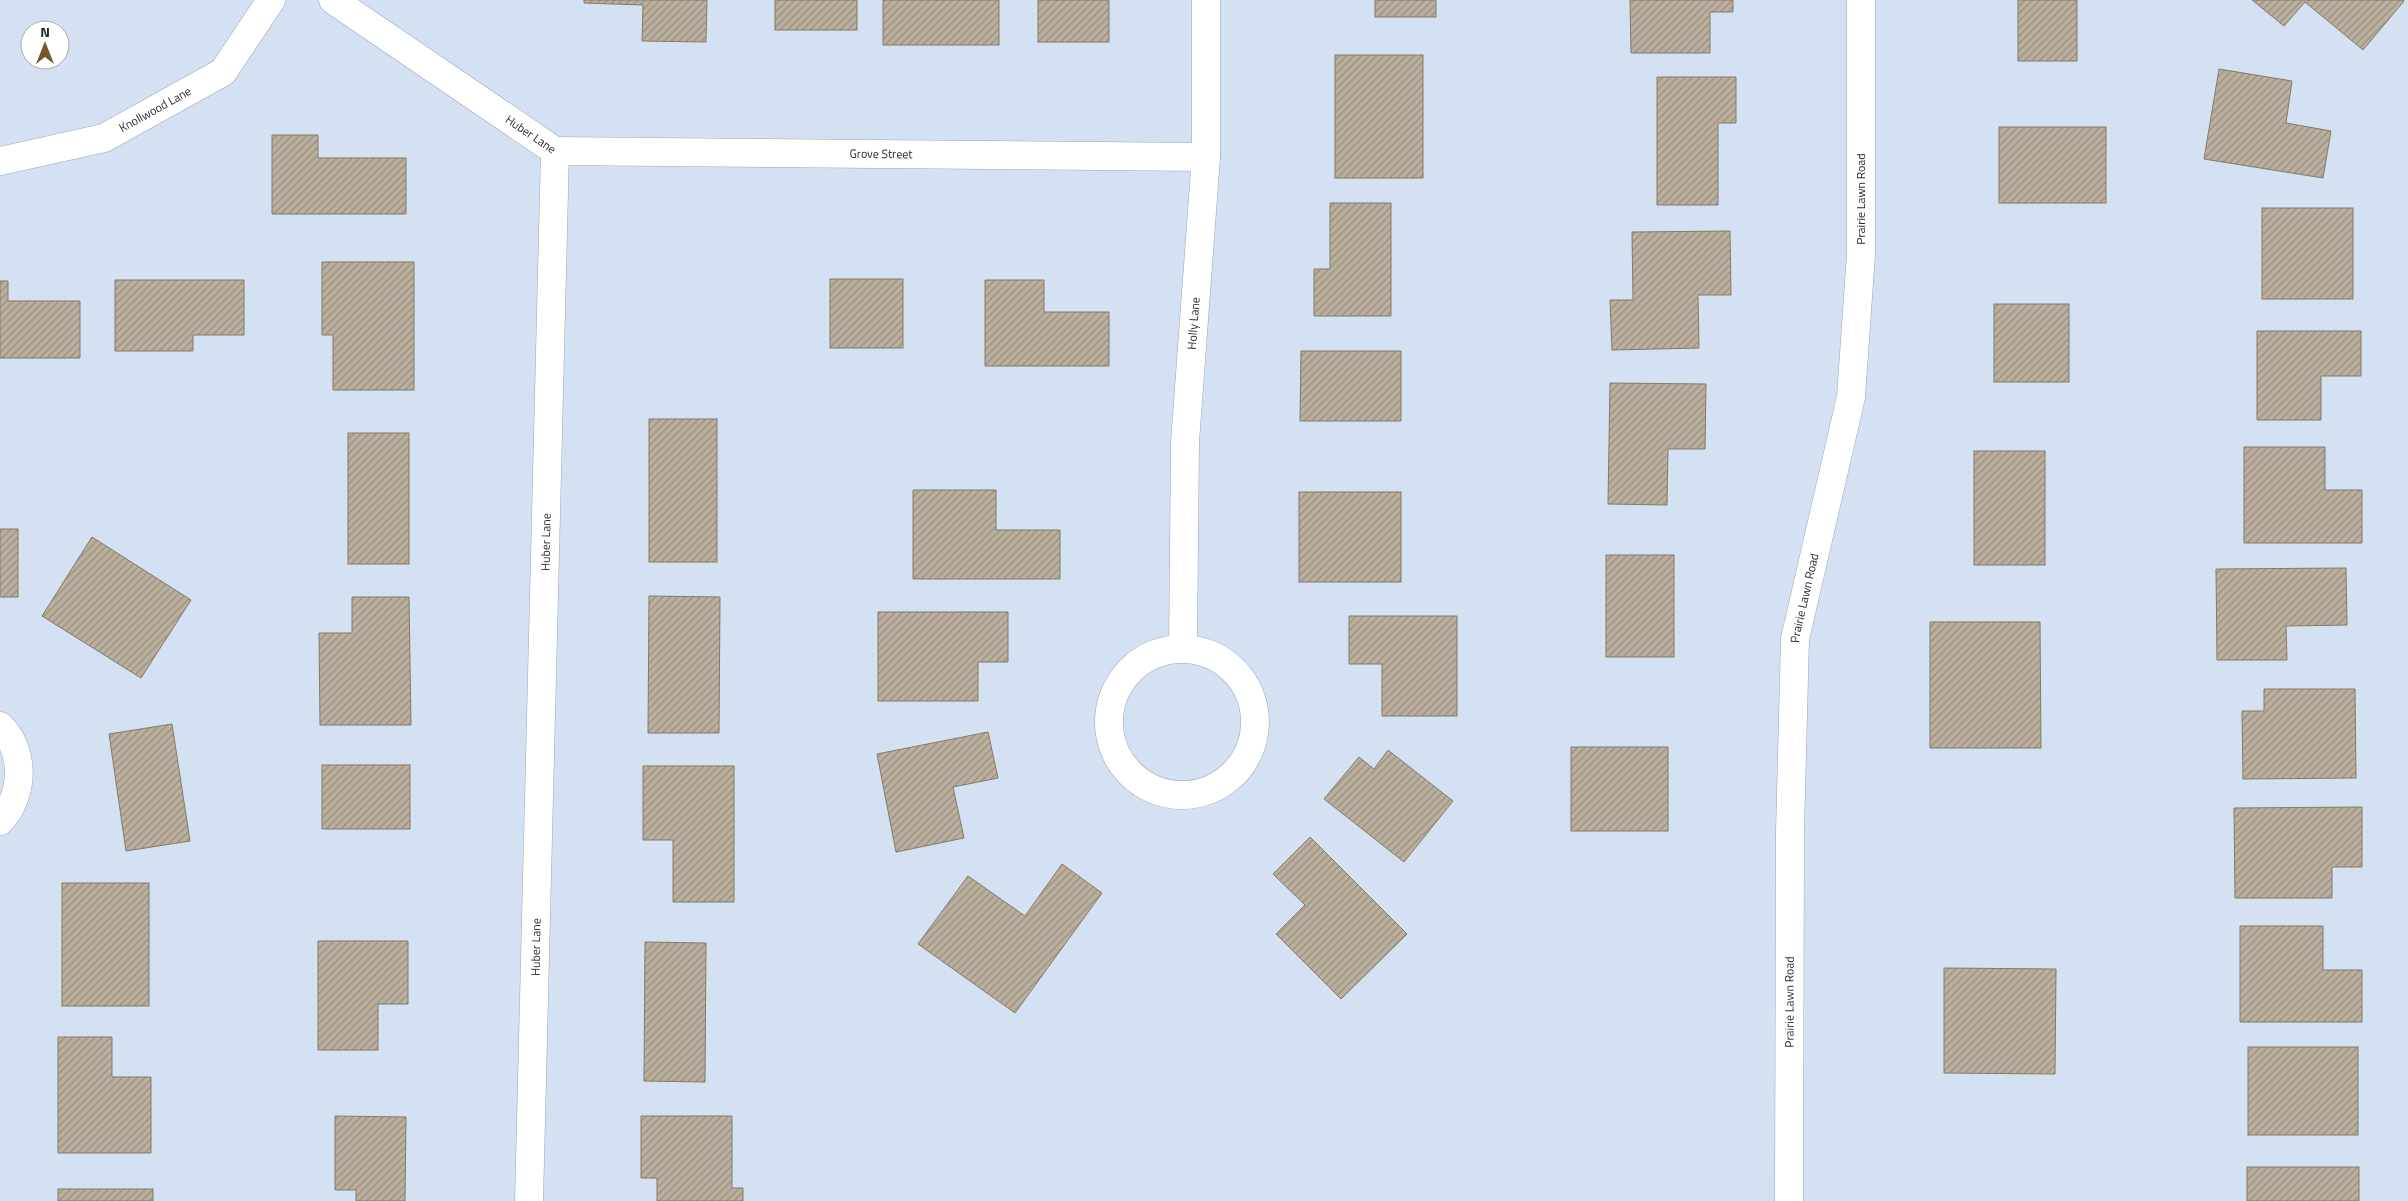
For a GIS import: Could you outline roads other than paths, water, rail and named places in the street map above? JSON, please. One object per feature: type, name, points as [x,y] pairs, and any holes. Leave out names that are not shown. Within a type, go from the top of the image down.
[{"type":"street","name":"Knollwood Lane","points":[[0,161],[104,138],[223,72],[271,0]]},
{"type":"street","name":"Huber Lane","points":[[333,0],[555,151],[529,1201]]},
{"type":"street","name":"Holly Lane","points":[[1183,648],[1185,442],[1206,157],[1206,0]]},
{"type":"street","name":"Prairie Lawn Road","points":[[1789,1201],[1790,832],[1795,639],[1851,397],[1861,254],[1861,0]]},
{"type":"street","name":"Grove Street","points":[[555,151],[1206,157]]},
{"type":"street","points":[[1183,648],[1208,653],[1229,665],[1245,684],[1254,707],[1255,732],[1247,756],[1232,775],[1212,789],[1189,795],[1165,793],[1143,784],[1125,768],[1113,748],[1108,725],[1111,701],[1121,680],[1138,662],[1159,652],[1183,648]]},
{"type":"street","points":[[0,726],[16,750],[19,772],[16,795],[6,815],[0,821]]}]
